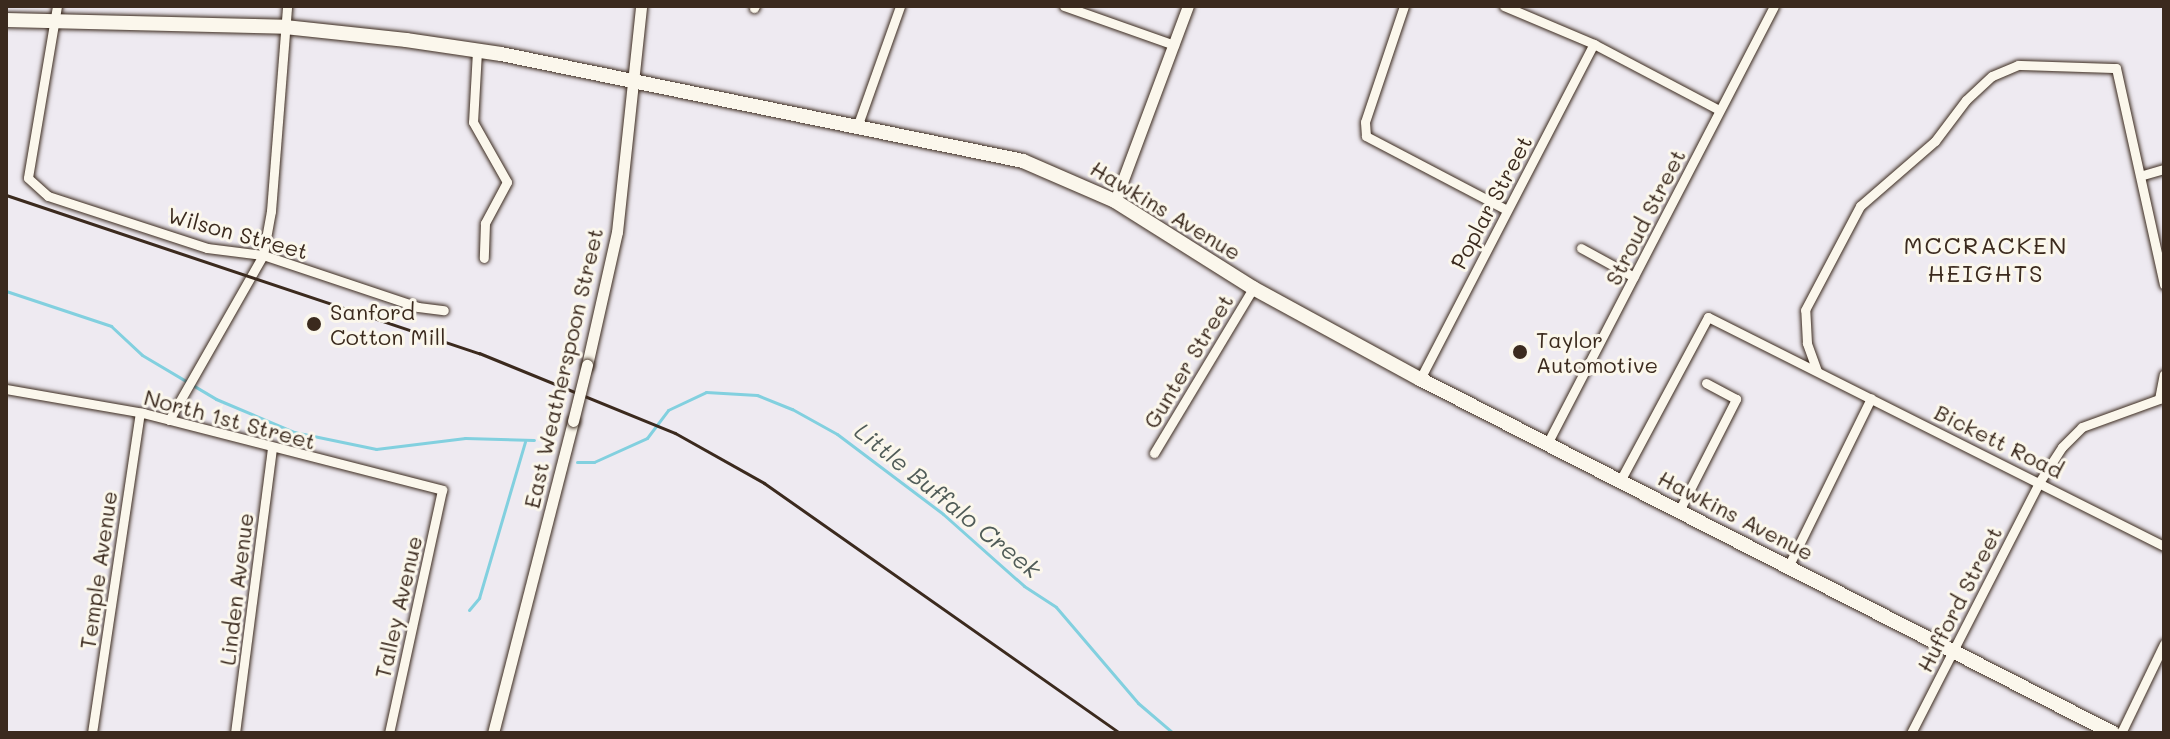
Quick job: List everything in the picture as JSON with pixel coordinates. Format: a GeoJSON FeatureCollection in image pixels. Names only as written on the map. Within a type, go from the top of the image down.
{"type":"FeatureCollection","features":[{"type":"Feature","properties":{"kind":"main road","name":"Hawkins Avenue"},"geometry":{"type":"LineString","coordinates":[[6,20],[56,13],[285,27],[477,51],[1023,161],[1115,201],[1253,288],[1420,379],[2113,733]]}},
{"type":"Feature","properties":{"kind":"street"},"geometry":{"type":"LineString","coordinates":[[169,420],[263,255],[271,211],[287,6]]}},
{"type":"Feature","properties":{"kind":"street","name":"East Weatherspoon Street"},"geometry":{"type":"LineString","coordinates":[[493,733],[587,365],[617,232],[636,82],[641,6]]}},
{"type":"Feature","properties":{"kind":"street"},"geometry":{"type":"LineString","coordinates":[[857,127],[900,6]]}},
{"type":"Feature","properties":{"kind":"street"},"geometry":{"type":"LineString","coordinates":[[1064,6],[1174,45]]}},
{"type":"Feature","properties":{"kind":"street"},"geometry":{"type":"LineString","coordinates":[[1115,201],[1188,6]]}},
{"type":"Feature","properties":{"kind":"street"},"geometry":{"type":"LineString","coordinates":[[1404,6],[1365,122],[1366,133],[1409,162],[1507,210]]}},
{"type":"Feature","properties":{"kind":"street"},"geometry":{"type":"LineString","coordinates":[[1504,6],[1594,44],[1719,110]]}},
{"type":"Feature","properties":{"kind":"street","name":"Stroud Street"},"geometry":{"type":"LineString","coordinates":[[1547,444],[1774,6]]}},
{"type":"Feature","properties":{"kind":"street","name":"Wilson Street"},"geometry":{"type":"LineString","coordinates":[[56,13],[28,178],[48,196],[207,248],[263,255],[407,304],[444,310]]}},
{"type":"Feature","properties":{"kind":"street","name":"Poplar Street"},"geometry":{"type":"LineString","coordinates":[[1420,379],[1594,44]]}},
{"type":"Feature","properties":{"kind":"street"},"geometry":{"type":"LineString","coordinates":[[477,51],[473,122],[507,182],[502,200],[485,223],[484,258]]}},
{"type":"Feature","properties":{"kind":"street"},"geometry":{"type":"LineString","coordinates":[[1817,371],[1807,343],[1805,310],[1860,206],[1935,141],[1966,100],[1992,76],[2018,65],[2116,68],[2143,175],[2164,285]]}},
{"type":"Feature","properties":{"kind":"street"},"geometry":{"type":"LineString","coordinates":[[2143,175],[2164,169]]}},
{"type":"Feature","properties":{"kind":"street"},"geometry":{"type":"LineString","coordinates":[[1581,248],[1634,277]]}},
{"type":"Feature","properties":{"kind":"street","name":"Gunter Street"},"geometry":{"type":"LineString","coordinates":[[1154,453],[1253,288]]}},
{"type":"Feature","properties":{"kind":"street","name":"Bickett Road"},"geometry":{"type":"LineString","coordinates":[[1620,481],[1708,317],[2040,481],[2164,546]]}},
{"type":"Feature","properties":{"kind":"street"},"geometry":{"type":"LineString","coordinates":[[2162,401],[2164,374]]}},
{"type":"Feature","properties":{"kind":"street"},"geometry":{"type":"LineString","coordinates":[[1679,511],[1736,399],[1706,383]]}},
{"type":"Feature","properties":{"kind":"street","name":"North 1st Street"},"geometry":{"type":"LineString","coordinates":[[6,389],[140,413],[272,450],[442,490]]}},
{"type":"Feature","properties":{"kind":"street"},"geometry":{"type":"LineString","coordinates":[[1788,567],[1871,398]]}},
{"type":"Feature","properties":{"kind":"street","name":"Hufford Street"},"geometry":{"type":"LineString","coordinates":[[1911,733],[2040,481],[2082,427],[2162,401]]}},
{"type":"Feature","properties":{"kind":"street","name":"Temple Avenue"},"geometry":{"type":"LineString","coordinates":[[92,733],[140,413]]}},
{"type":"Feature","properties":{"kind":"street","name":"Linden Avenue"},"geometry":{"type":"LineString","coordinates":[[235,733],[272,450]]}},
{"type":"Feature","properties":{"kind":"street","name":"Talley Avenue"},"geometry":{"type":"LineString","coordinates":[[389,733],[442,490]]}},
{"type":"Feature","properties":{"kind":"street"},"geometry":{"type":"LineString","coordinates":[[2121,733],[2164,644]]}},
{"type":"Feature","properties":{"kind":"waterway","name":"Little Buffalo Creek"},"geometry":{"type":"LineString","coordinates":[[6,291],[111,326],[142,355],[216,399],[294,432],[376,449],[465,438],[534,440]]}},
{"type":"Feature","properties":{"kind":"waterway","name":"Little Buffalo Creek"},"geometry":{"type":"LineString","coordinates":[[577,462],[594,462],[647,438],[668,410],[706,392],[757,395],[792,409],[837,434],[943,514],[1024,586],[1056,607],[1138,703],[1173,733]]}},
{"type":"Feature","properties":{"kind":"waterway"},"geometry":{"type":"LineString","coordinates":[[469,610],[479,598],[525,442]]}},
{"type":"Feature","properties":{"kind":"railway"},"geometry":{"type":"LineString","coordinates":[[6,195],[479,353],[675,433],[764,483],[1120,733]]}},
{"type":"Feature","properties":{"kind":"place","name":"Sanford Cotton Mill"},"geometry":{"type":"Point","coordinates":[314,324]}},
{"type":"Feature","properties":{"kind":"place","name":"Taylor Automotive"},"geometry":{"type":"Point","coordinates":[1520,352]}},
{"type":"Feature","properties":{"kind":"district","name":"MCCRACKEN HEIGHTS"},"geometry":{"type":"Point","coordinates":[1986,259]}}]}
